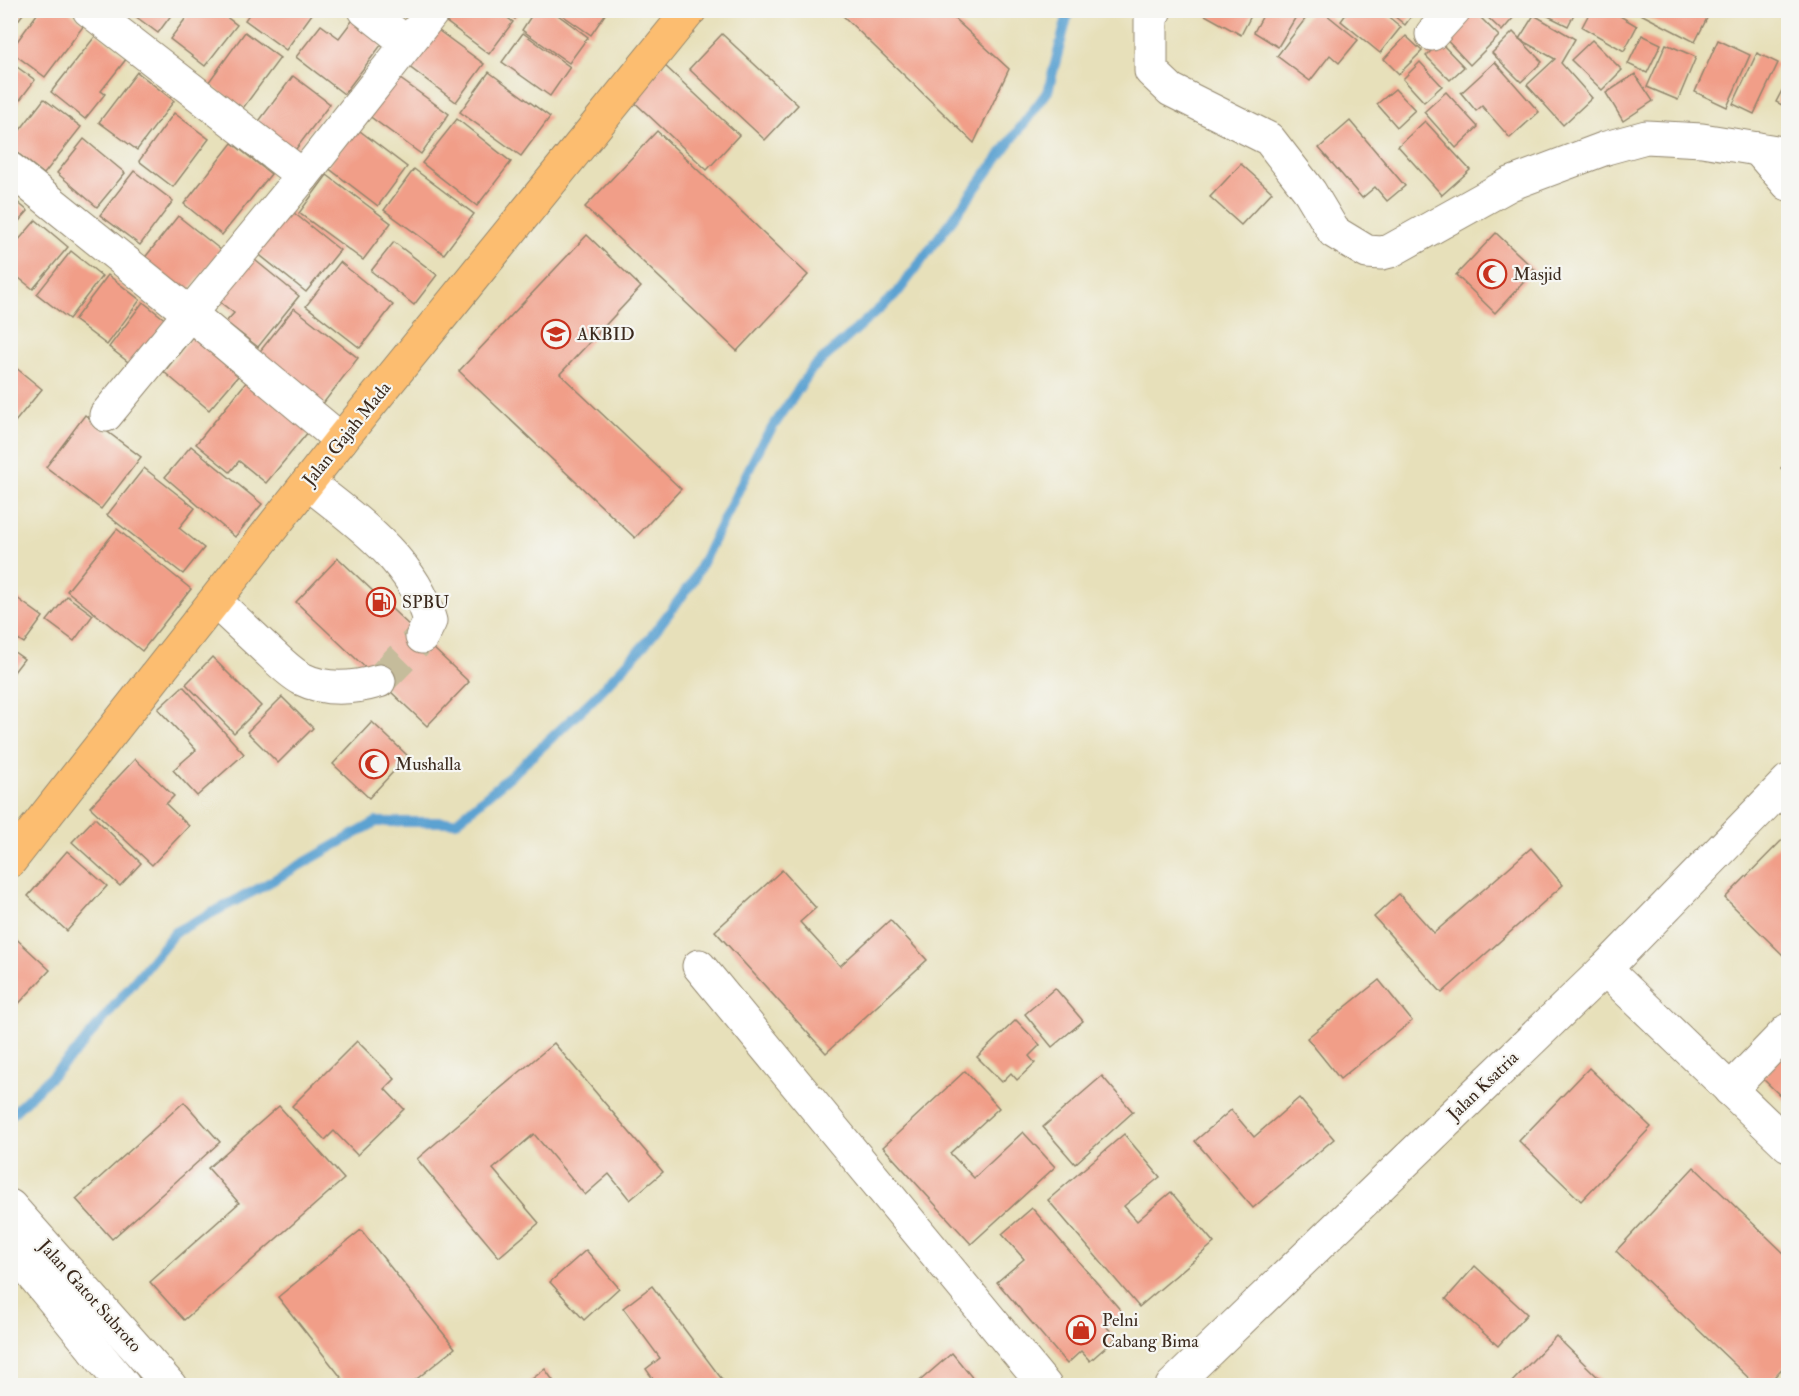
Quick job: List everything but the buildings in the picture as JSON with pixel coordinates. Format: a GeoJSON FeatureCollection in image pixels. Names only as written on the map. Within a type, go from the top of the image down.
{"type":"FeatureCollection","features":[{"type":"Feature","properties":{"kind":"main road","name":"Jalan Gajah Mada"},"geometry":{"type":"LineString","coordinates":[[10,861],[341,440],[690,10]]}},
{"type":"Feature","properties":{"kind":"street"},"geometry":{"type":"LineString","coordinates":[[89,10],[303,176]]}},
{"type":"Feature","properties":{"kind":"street"},"geometry":{"type":"LineString","coordinates":[[365,10],[407,43]]}},
{"type":"Feature","properties":{"kind":"street"},"geometry":{"type":"LineString","coordinates":[[106,416],[303,176],[434,10]]}},
{"type":"Feature","properties":{"kind":"street"},"geometry":{"type":"LineString","coordinates":[[1155,10],[1151,19],[1151,71],[1171,90],[1269,139],[1310,192],[1334,232],[1366,252],[1390,251],[1510,184],[1606,148],[1646,138],[1691,139],[1773,152],[1788,184]]}},
{"type":"Feature","properties":{"kind":"street"},"geometry":{"type":"LineString","coordinates":[[10,169],[189,313],[341,440]]}},
{"type":"Feature","properties":{"kind":"street"},"geometry":{"type":"LineString","coordinates":[[308,483],[387,551],[410,577],[424,601],[430,621],[422,637]]}},
{"type":"Feature","properties":{"kind":"street"},"geometry":{"type":"LineString","coordinates":[[215,601],[278,660],[302,679],[340,687],[360,687],[379,681]]}},
{"type":"Feature","properties":{"kind":"street","name":"Jalan Ksatria"},"geometry":{"type":"LineString","coordinates":[[1172,1386],[1605,969],[1788,781]]}},
{"type":"Feature","properties":{"kind":"street"},"geometry":{"type":"LineString","coordinates":[[699,966],[1045,1386]]}},
{"type":"Feature","properties":{"kind":"street"},"geometry":{"type":"LineString","coordinates":[[1605,969],[1788,1145]]}},
{"type":"Feature","properties":{"kind":"street"},"geometry":{"type":"LineString","coordinates":[[1730,1090],[1788,1030]]}},
{"type":"Feature","properties":{"kind":"street","name":"Jalan Gatot Subroto"},"geometry":{"type":"LineString","coordinates":[[10,1206],[170,1386]]}},
{"type":"Feature","properties":{"kind":"street","name":"Jalan Gatot Subroto"},"geometry":{"type":"LineString","coordinates":[[10,1247],[124,1386]]}},
{"type":"Feature","properties":{"kind":"waterway"},"geometry":{"type":"LineString","coordinates":[[10,1116],[77,1051],[175,932],[256,890],[376,822],[456,822],[515,772],[592,700],[646,643],[692,583],[762,443],[812,369],[898,292],[1048,91],[1069,10]]}},
{"type":"Feature","properties":{"kind":"tunnel"},"geometry":{"type":"LineString","coordinates":[[379,681],[422,637]]}},
{"type":"Feature","properties":{"kind":"place","name":"Masjid"},"geometry":{"type":"Point","coordinates":[1492,274]}},
{"type":"Feature","properties":{"kind":"place","name":"AKBID"},"geometry":{"type":"Point","coordinates":[556,334]}},
{"type":"Feature","properties":{"kind":"place","name":"SPBU"},"geometry":{"type":"Point","coordinates":[381,602]}},
{"type":"Feature","properties":{"kind":"place","name":"Mushalla"},"geometry":{"type":"Point","coordinates":[374,764]}},
{"type":"Feature","properties":{"kind":"place","name":"Pelni Cabang Bima"},"geometry":{"type":"Point","coordinates":[1081,1330]}}]}
